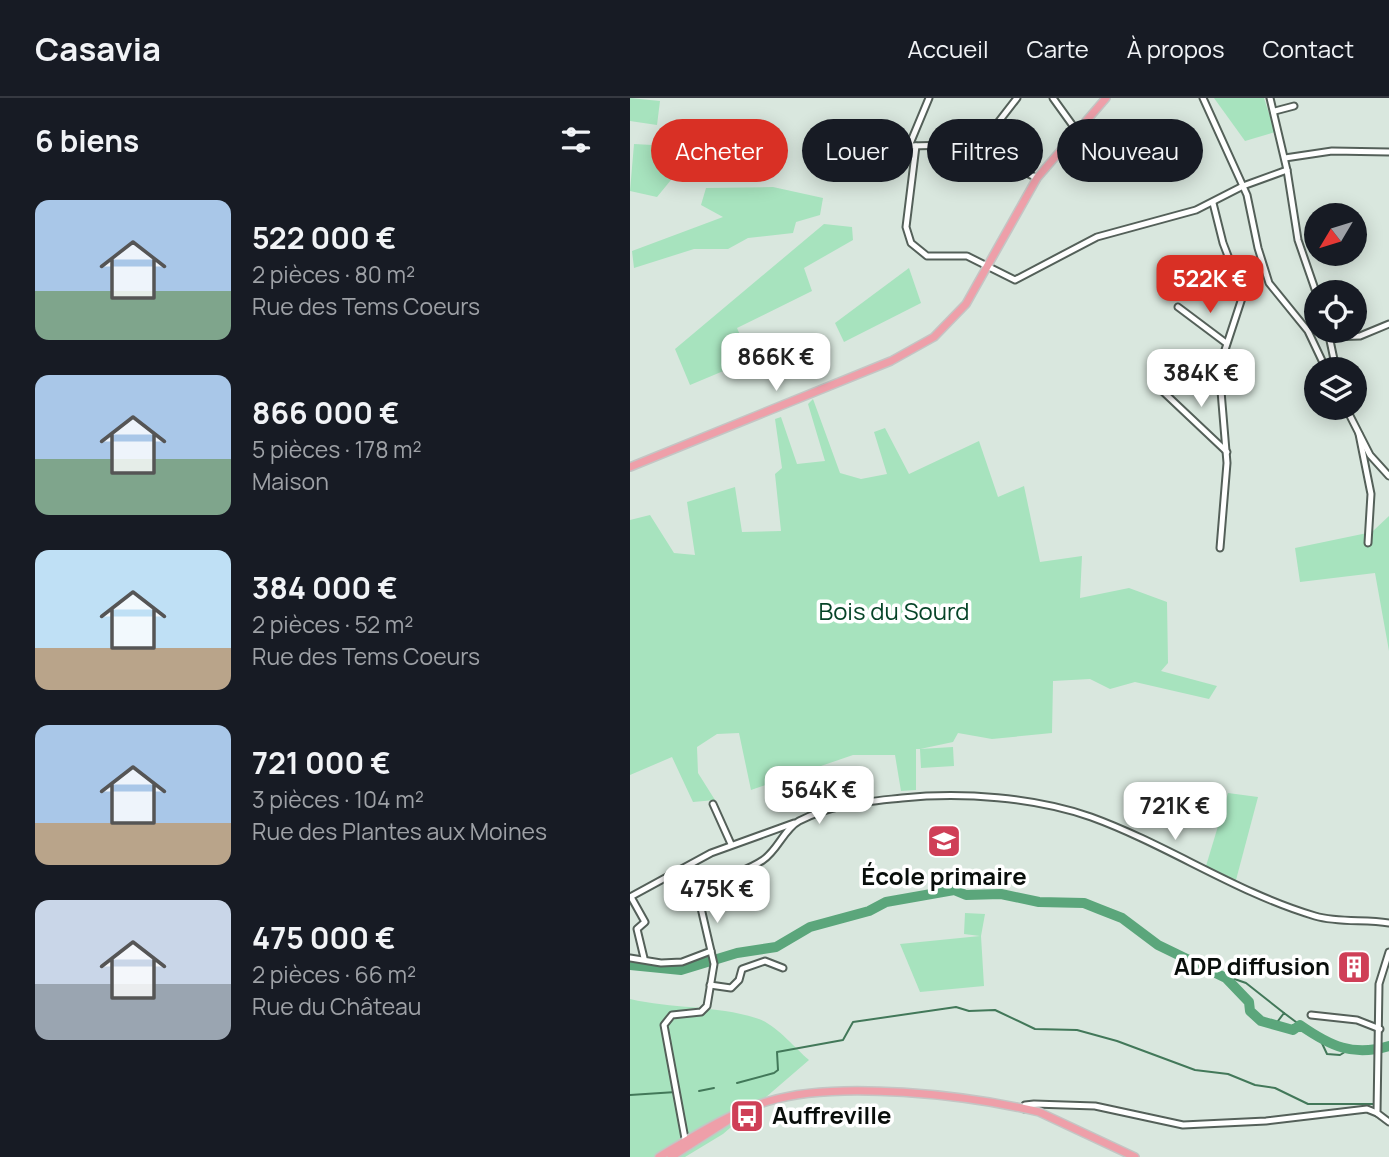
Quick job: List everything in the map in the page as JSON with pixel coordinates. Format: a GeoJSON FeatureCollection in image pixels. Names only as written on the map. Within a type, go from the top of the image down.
{"type":"FeatureCollection","features":[{"type":"Feature","properties":{"kind":"main road"},"geometry":{"type":"LineString","coordinates":[[1086,119],[1106,98]]}},
{"type":"Feature","properties":{"kind":"main road"},"geometry":{"type":"LineString","coordinates":[[1043,171],[1057,153]]}},
{"type":"Feature","properties":{"kind":"main road"},"geometry":{"type":"LineString","coordinates":[[630,467],[891,361],[934,337],[960,311],[1035,182]]}},
{"type":"Feature","properties":{"kind":"main road"},"geometry":{"type":"LineString","coordinates":[[659,1157],[733,1116],[782,1097],[825,1091],[954,1096],[1024,1109],[1064,1123],[1135,1157]]}},
{"type":"Feature","properties":{"kind":"main road"},"geometry":{"type":"LineString","coordinates":[[671,1157],[686,1144]]}},
{"type":"Feature","properties":{"kind":"street"},"geometry":{"type":"LineString","coordinates":[[927,146],[913,146],[929,98]]}},
{"type":"Feature","properties":{"kind":"street"},"geometry":{"type":"LineString","coordinates":[[1001,119],[1017,98]]}},
{"type":"Feature","properties":{"kind":"street"},"geometry":{"type":"LineString","coordinates":[[1053,98],[1068,119]]}},
{"type":"Feature","properties":{"kind":"street"},"geometry":{"type":"LineString","coordinates":[[1203,98],[1243,186],[1269,283],[1308,331],[1320,357]]}},
{"type":"Feature","properties":{"kind":"street"},"geometry":{"type":"LineString","coordinates":[[1270,98],[1287,170],[1298,240],[1312,280]]}},
{"type":"Feature","properties":{"kind":"street"},"geometry":{"type":"LineString","coordinates":[[1275,111],[1294,106]]}},
{"type":"Feature","properties":{"kind":"street"},"geometry":{"type":"LineString","coordinates":[[1284,158],[1332,151],[1389,152]]}},
{"type":"Feature","properties":{"kind":"street"},"geometry":{"type":"LineString","coordinates":[[910,182],[906,235],[911,243],[928,256],[967,256],[1008,279],[1020,279],[1097,237],[1213,202],[1243,186],[1287,170]]}},
{"type":"Feature","properties":{"kind":"street"},"geometry":{"type":"LineString","coordinates":[[1213,202],[1223,243],[1242,295],[1226,343],[1221,391],[1227,452],[1220,548]]}},
{"type":"Feature","properties":{"kind":"street"},"geometry":{"type":"LineString","coordinates":[[1178,307],[1226,343]]}},
{"type":"Feature","properties":{"kind":"street"},"geometry":{"type":"LineString","coordinates":[[1367,333],[1389,324]]}},
{"type":"Feature","properties":{"kind":"street"},"geometry":{"type":"LineString","coordinates":[[1156,386],[1227,452]]}},
{"type":"Feature","properties":{"kind":"street"},"geometry":{"type":"LineString","coordinates":[[1352,420],[1370,455],[1389,476]]}},
{"type":"Feature","properties":{"kind":"street"},"geometry":{"type":"LineString","coordinates":[[1360,434],[1371,494],[1368,543]]}},
{"type":"Feature","properties":{"kind":"street"},"geometry":{"type":"LineString","coordinates":[[644,958],[637,929],[645,922],[631,897],[669,875],[731,844],[816,813],[853,803],[927,796],[1001,799],[1088,816],[1294,909],[1342,920],[1389,923]]}},
{"type":"Feature","properties":{"kind":"street"},"geometry":{"type":"LineString","coordinates":[[713,804],[731,844]]}},
{"type":"Feature","properties":{"kind":"street"},"geometry":{"type":"LineString","coordinates":[[669,875],[686,892],[698,895],[720,880],[761,862],[776,850],[794,823]]}},
{"type":"Feature","properties":{"kind":"street"},"geometry":{"type":"LineString","coordinates":[[686,1144],[664,1025],[672,1015],[705,1010],[714,964],[698,895]]}},
{"type":"Feature","properties":{"kind":"street"},"geometry":{"type":"LineString","coordinates":[[1389,952],[1379,984],[1378,1108],[1389,1122]]}},
{"type":"Feature","properties":{"kind":"street"},"geometry":{"type":"LineString","coordinates":[[630,958],[644,958],[661,963],[682,962],[712,953]]}},
{"type":"Feature","properties":{"kind":"street"},"geometry":{"type":"LineString","coordinates":[[710,985],[731,988],[739,980],[742,968],[765,961],[783,968]]}},
{"type":"Feature","properties":{"kind":"street"},"geometry":{"type":"LineString","coordinates":[[1379,984],[1389,984]]}},
{"type":"Feature","properties":{"kind":"street"},"geometry":{"type":"LineString","coordinates":[[1311,1015],[1357,1020],[1380,1029]]}},
{"type":"Feature","properties":{"kind":"street"},"geometry":{"type":"LineString","coordinates":[[1024,1109],[1025,1105],[1034,1104],[1095,1106],[1171,1123],[1202,1125],[1378,1108]]}},
{"type":"Feature","properties":{"kind":"green space"},"geometry":{"type":"Polygon","coordinates":[[[630,98],[660,101],[658,119],[651,119],[651,124],[630,121],[630,98]]]}},
{"type":"Feature","properties":{"kind":"green space"},"geometry":{"type":"Polygon","coordinates":[[[1214,98],[1264,98],[1275,132],[1245,141],[1214,98]]]}},
{"type":"Feature","properties":{"kind":"green space"},"geometry":{"type":"Polygon","coordinates":[[[634,144],[651,145],[651,182],[669,182],[657,197],[630,191],[634,144]]]}},
{"type":"Feature","properties":{"kind":"green space"},"geometry":{"type":"Polygon","coordinates":[[[773,187],[823,198],[820,215],[796,222],[793,233],[748,238],[728,249],[694,249],[634,268],[632,251],[723,217],[701,205],[706,188],[773,187]]]}},
{"type":"Feature","properties":{"kind":"green space"},"geometry":{"type":"Polygon","coordinates":[[[824,224],[852,227],[853,240],[804,268],[812,291],[737,328],[746,349],[767,340],[769,352],[690,385],[675,349],[824,224]]]}},
{"type":"Feature","properties":{"kind":"green space"},"geometry":{"type":"Polygon","coordinates":[[[909,268],[921,303],[844,342],[835,323],[909,268]]]}},
{"type":"Feature","properties":{"kind":"green space","name":"Bois du Sourd"},"geometry":{"type":"Polygon","coordinates":[[[813,399],[840,473],[861,479],[887,474],[874,432],[885,428],[909,474],[979,441],[998,497],[1024,486],[1040,562],[1082,556],[1080,598],[1129,588],[1167,602],[1168,663],[1161,671],[1217,686],[1209,699],[1135,682],[1110,689],[1090,679],[1053,681],[1052,733],[992,739],[958,733],[953,742],[916,749],[916,790],[901,791],[895,755],[853,755],[751,790],[739,733],[717,734],[697,747],[698,773],[715,800],[693,802],[672,757],[630,775],[630,520],[650,515],[674,553],[695,555],[687,502],[735,487],[742,532],[781,531],[775,474],[782,468],[775,419],[781,417],[797,464],[825,461],[808,404],[813,399]]]}},
{"type":"Feature","properties":{"kind":"green space"},"geometry":{"type":"Polygon","coordinates":[[[1389,516],[1389,651],[1375,573],[1300,582],[1295,548],[1372,532],[1389,516]]]}},
{"type":"Feature","properties":{"kind":"green space"},"geometry":{"type":"Polygon","coordinates":[[[953,747],[954,766],[921,768],[920,749],[953,747]]]}},
{"type":"Feature","properties":{"kind":"green space"},"geometry":{"type":"Polygon","coordinates":[[[1228,793],[1258,797],[1236,880],[1206,866],[1228,793]]]}},
{"type":"Feature","properties":{"kind":"green space"},"geometry":{"type":"Polygon","coordinates":[[[965,913],[985,914],[981,936],[984,986],[920,992],[900,944],[980,936],[964,934],[965,913]]]}},
{"type":"Feature","properties":{"kind":"green space"},"geometry":{"type":"Polygon","coordinates":[[[630,999],[727,1011],[759,1019],[779,1031],[809,1060],[723,1134],[685,1157],[630,1157],[630,999]]]}},
{"type":"Feature","properties":{"kind":"waterway"},"geometry":{"type":"LineString","coordinates":[[630,965],[681,970],[737,953],[776,947],[810,927],[869,911],[886,902],[954,890],[966,895],[1001,894],[1039,902],[1084,903],[1122,918],[1158,945],[1226,978],[1249,1002],[1250,1011],[1261,1021],[1293,1030],[1300,1025],[1342,1048],[1364,1050],[1389,1046]]}},
{"type":"Feature","properties":{"kind":"waterway"},"geometry":{"type":"LineString","coordinates":[[1220,974],[1246,983],[1284,1013]]}},
{"type":"Feature","properties":{"kind":"waterway"},"geometry":{"type":"LineString","coordinates":[[737,1083],[778,1070],[777,1052],[843,1040],[853,1022],[956,1007],[969,1011],[995,1010],[1035,1029],[1077,1030],[1117,1041],[1195,1070],[1228,1074],[1255,1085],[1275,1088],[1308,1104],[1376,1104]]}},
{"type":"Feature","properties":{"kind":"waterway"},"geometry":{"type":"LineString","coordinates":[[1275,1025],[1284,1013],[1300,1025]]}},
{"type":"Feature","properties":{"kind":"waterway"},"geometry":{"type":"LineString","coordinates":[[1320,1039],[1327,1054],[1340,1055],[1348,1050]]}},
{"type":"Feature","properties":{"kind":"waterway"},"geometry":{"type":"LineString","coordinates":[[699,1091],[714,1088]]}},
{"type":"Feature","properties":{"kind":"waterway"},"geometry":{"type":"LineString","coordinates":[[630,1095],[676,1092]]}},
{"type":"Feature","properties":{"kind":"place","name":"École primaire"},"geometry":{"type":"Point","coordinates":[944,841]}},
{"type":"Feature","properties":{"kind":"place","name":"ADP diffusion"},"geometry":{"type":"Point","coordinates":[1354,967]}},
{"type":"Feature","properties":{"kind":"place","name":"Auffreville"},"geometry":{"type":"Point","coordinates":[747,1116]}}]}
